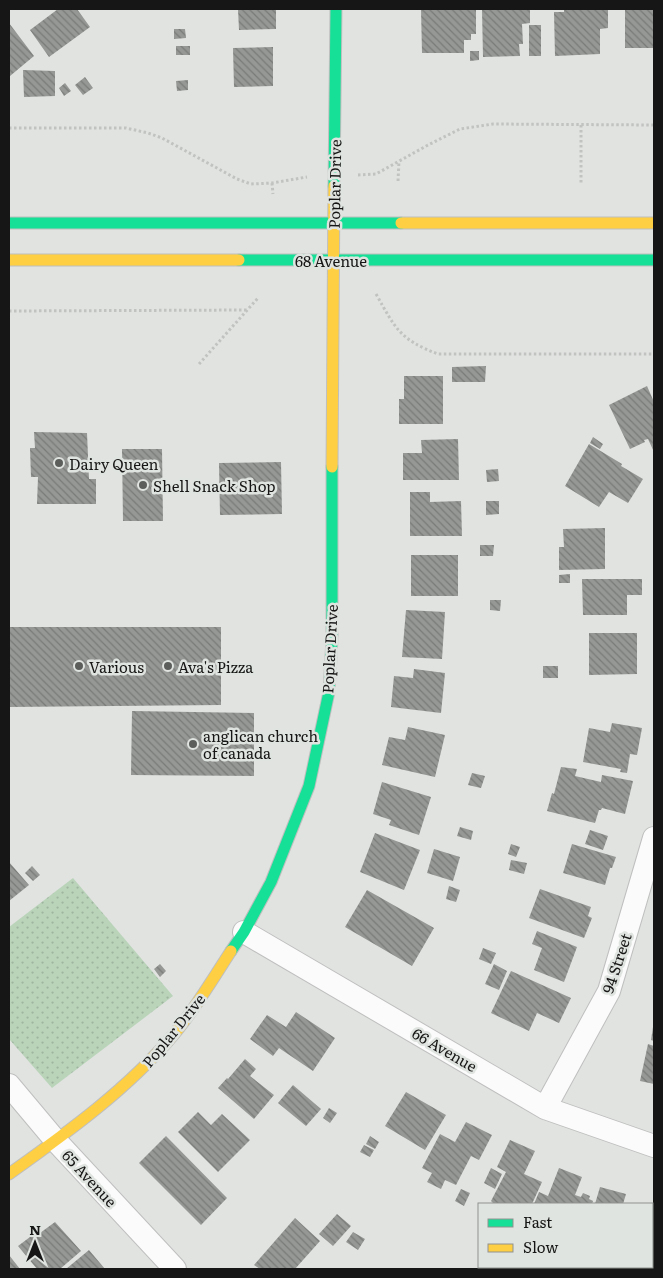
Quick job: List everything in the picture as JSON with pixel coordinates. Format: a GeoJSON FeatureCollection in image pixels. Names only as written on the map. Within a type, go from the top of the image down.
{"type":"FeatureCollection","features":[{"type":"Feature","properties":{"kind":"street","name":"Poplar Drive"},"geometry":{"type":"LineString","coordinates":[[9,1174],[56,1141],[102,1104],[140,1071],[176,1032],[244,932],[271,882],[309,786],[328,692],[332,639],[336,9]]}},
{"type":"Feature","properties":{"kind":"street"},"geometry":{"type":"LineString","coordinates":[[9,223],[654,223]]}},
{"type":"Feature","properties":{"kind":"street","name":"68 Avenue"},"geometry":{"type":"LineString","coordinates":[[9,260],[654,260]]}},
{"type":"Feature","properties":{"kind":"street","name":"94 Street"},"geometry":{"type":"LineString","coordinates":[[545,1108],[609,991],[654,838]]}},
{"type":"Feature","properties":{"kind":"street","name":"66 Avenue"},"geometry":{"type":"LineString","coordinates":[[244,932],[545,1108],[654,1146]]}},
{"type":"Feature","properties":{"kind":"street","name":"65 Avenue"},"geometry":{"type":"LineString","coordinates":[[9,1085],[56,1141],[175,1269]]}},
{"type":"Feature","properties":{"kind":"path"},"geometry":{"type":"LineString","coordinates":[[380,172],[436,140],[460,129],[493,124],[654,125]]}},
{"type":"Feature","properties":{"kind":"path"},"geometry":{"type":"LineString","coordinates":[[581,125],[581,184]]}},
{"type":"Feature","properties":{"kind":"path"},"geometry":{"type":"LineString","coordinates":[[9,128],[126,128],[148,132],[162,138],[237,179],[251,184],[272,183],[301,177]]}},
{"type":"Feature","properties":{"kind":"path"},"geometry":{"type":"LineString","coordinates":[[398,181],[399,161]]}},
{"type":"Feature","properties":{"kind":"path"},"geometry":{"type":"LineString","coordinates":[[272,183],[272,194]]}},
{"type":"Feature","properties":{"kind":"path"},"geometry":{"type":"LineString","coordinates":[[376,294],[397,329],[409,341],[438,354],[654,354]]}},
{"type":"Feature","properties":{"kind":"path"},"geometry":{"type":"LineString","coordinates":[[200,364],[258,298]]}},
{"type":"Feature","properties":{"kind":"path"},"geometry":{"type":"LineString","coordinates":[[9,311],[247,310]]}},
{"type":"Feature","properties":{"kind":"green space"},"geometry":{"type":"Polygon","coordinates":[[[73,878],[173,996],[52,1088],[9,1039],[9,927],[73,878]]]}},
{"type":"Feature","properties":{"kind":"building"},"geometry":{"type":"Polygon","coordinates":[[[58,9],[77,9],[90,27],[49,57],[30,30],[58,9]]]}},
{"type":"Feature","properties":{"kind":"building"},"geometry":{"type":"Polygon","coordinates":[[[238,9],[276,9],[276,29],[239,30],[238,9]]]}},
{"type":"Feature","properties":{"kind":"building"},"geometry":{"type":"Polygon","coordinates":[[[421,9],[476,9],[476,34],[471,34],[471,40],[464,40],[464,53],[422,53],[421,9]]]}},
{"type":"Feature","properties":{"kind":"building"},"geometry":{"type":"Polygon","coordinates":[[[530,9],[530,23],[522,24],[523,44],[519,44],[520,56],[483,57],[482,10],[530,9]]]}},
{"type":"Feature","properties":{"kind":"building"},"geometry":{"type":"Polygon","coordinates":[[[564,9],[608,9],[608,28],[600,29],[600,54],[555,56],[554,12],[564,12],[564,9]]]}},
{"type":"Feature","properties":{"kind":"building"},"geometry":{"type":"Polygon","coordinates":[[[625,9],[654,9],[654,48],[625,48],[625,9]]]}},
{"type":"Feature","properties":{"kind":"building"},"geometry":{"type":"Polygon","coordinates":[[[9,23],[34,56],[10,76],[9,75],[9,23]]]}},
{"type":"Feature","properties":{"kind":"building"},"geometry":{"type":"Polygon","coordinates":[[[529,25],[541,25],[541,56],[529,56],[529,25]]]}},
{"type":"Feature","properties":{"kind":"building"},"geometry":{"type":"Polygon","coordinates":[[[174,29],[185,29],[186,38],[174,39],[174,29]]]}},
{"type":"Feature","properties":{"kind":"building"},"geometry":{"type":"Polygon","coordinates":[[[176,46],[190,46],[190,55],[176,55],[176,46]]]}},
{"type":"Feature","properties":{"kind":"building"},"geometry":{"type":"Polygon","coordinates":[[[273,47],[273,86],[234,87],[233,48],[273,47]]]}},
{"type":"Feature","properties":{"kind":"building"},"geometry":{"type":"Polygon","coordinates":[[[470,51],[479,51],[479,60],[470,61],[470,51]]]}},
{"type":"Feature","properties":{"kind":"building"},"geometry":{"type":"Polygon","coordinates":[[[23,70],[55,71],[55,96],[24,97],[23,70]]]}},
{"type":"Feature","properties":{"kind":"building"},"geometry":{"type":"Polygon","coordinates":[[[85,77],[93,88],[83,95],[75,85],[85,77]]]}},
{"type":"Feature","properties":{"kind":"building"},"geometry":{"type":"Polygon","coordinates":[[[188,80],[188,90],[177,91],[176,81],[188,80]]]}},
{"type":"Feature","properties":{"kind":"building"},"geometry":{"type":"Polygon","coordinates":[[[65,83],[71,91],[64,96],[59,88],[65,83]]]}},
{"type":"Feature","properties":{"kind":"building"},"geometry":{"type":"Polygon","coordinates":[[[486,366],[485,382],[452,382],[452,367],[486,366]]]}},
{"type":"Feature","properties":{"kind":"building"},"geometry":{"type":"Polygon","coordinates":[[[404,376],[443,376],[443,424],[399,424],[399,399],[404,399],[404,376]]]}},
{"type":"Feature","properties":{"kind":"building"},"geometry":{"type":"Polygon","coordinates":[[[647,386],[654,402],[654,452],[648,439],[630,449],[609,405],[647,386]]]}},
{"type":"Feature","properties":{"kind":"building","name":"Dairy Queen"},"geometry":{"type":"Polygon","coordinates":[[[34,432],[87,433],[89,479],[96,479],[96,504],[37,504],[38,477],[31,477],[30,448],[35,448],[34,432]]]}},
{"type":"Feature","properties":{"kind":"building"},"geometry":{"type":"Polygon","coordinates":[[[593,437],[603,444],[600,449],[590,443],[593,437]]]}},
{"type":"Feature","properties":{"kind":"building"},"geometry":{"type":"Polygon","coordinates":[[[458,439],[459,480],[403,480],[403,453],[422,453],[421,440],[458,439]]]}},
{"type":"Feature","properties":{"kind":"building"},"geometry":{"type":"Polygon","coordinates":[[[589,444],[643,479],[628,503],[609,492],[599,507],[565,486],[589,444]]]}},
{"type":"Feature","properties":{"kind":"building","name":"Shell Snack Shop"},"geometry":{"type":"Polygon","coordinates":[[[122,449],[162,449],[163,521],[123,521],[122,449]]]}},
{"type":"Feature","properties":{"kind":"building"},"geometry":{"type":"Polygon","coordinates":[[[281,462],[282,514],[220,515],[219,463],[281,462]]]}},
{"type":"Feature","properties":{"kind":"building"},"geometry":{"type":"Polygon","coordinates":[[[498,469],[499,481],[487,482],[486,470],[498,469]]]}},
{"type":"Feature","properties":{"kind":"building"},"geometry":{"type":"Polygon","coordinates":[[[410,492],[430,492],[430,502],[461,501],[462,536],[410,536],[410,492]]]}},
{"type":"Feature","properties":{"kind":"building"},"geometry":{"type":"Polygon","coordinates":[[[486,501],[499,501],[499,514],[486,515],[486,501]]]}},
{"type":"Feature","properties":{"kind":"building"},"geometry":{"type":"Polygon","coordinates":[[[605,528],[605,569],[559,570],[559,547],[564,547],[563,529],[605,528]]]}},
{"type":"Feature","properties":{"kind":"building"},"geometry":{"type":"Polygon","coordinates":[[[480,545],[494,545],[493,556],[480,556],[480,545]]]}},
{"type":"Feature","properties":{"kind":"building"},"geometry":{"type":"Polygon","coordinates":[[[411,555],[458,555],[458,596],[411,596],[411,555]]]}},
{"type":"Feature","properties":{"kind":"building"},"geometry":{"type":"Polygon","coordinates":[[[570,574],[570,583],[559,583],[559,575],[570,574]]]}},
{"type":"Feature","properties":{"kind":"building"},"geometry":{"type":"Polygon","coordinates":[[[582,579],[642,579],[642,595],[627,595],[627,615],[583,615],[582,579]]]}},
{"type":"Feature","properties":{"kind":"building"},"geometry":{"type":"Polygon","coordinates":[[[490,600],[501,600],[500,611],[490,610],[490,600]]]}},
{"type":"Feature","properties":{"kind":"building"},"geometry":{"type":"Polygon","coordinates":[[[406,610],[445,612],[442,659],[402,657],[406,610]]]}},
{"type":"Feature","properties":{"kind":"building","name":"Various"},"geometry":{"type":"Polygon","coordinates":[[[9,627],[221,627],[221,705],[9,707],[9,627]]]}},
{"type":"Feature","properties":{"kind":"building"},"geometry":{"type":"Polygon","coordinates":[[[589,633],[637,633],[637,674],[589,675],[589,633]]]}},
{"type":"Feature","properties":{"kind":"building"},"geometry":{"type":"Polygon","coordinates":[[[543,666],[558,666],[558,678],[543,678],[543,666]]]}},
{"type":"Feature","properties":{"kind":"building"},"geometry":{"type":"Polygon","coordinates":[[[414,669],[445,673],[441,713],[391,707],[394,676],[413,678],[414,669]]]}},
{"type":"Feature","properties":{"kind":"building","name":"anglican church of canada"},"geometry":{"type":"Polygon","coordinates":[[[132,711],[254,713],[254,776],[131,775],[132,711]]]}},
{"type":"Feature","properties":{"kind":"building"},"geometry":{"type":"Polygon","coordinates":[[[612,723],[642,728],[637,755],[630,754],[627,773],[620,772],[621,769],[583,762],[589,728],[610,732],[612,723]]]}},
{"type":"Feature","properties":{"kind":"building"},"geometry":{"type":"Polygon","coordinates":[[[408,727],[445,735],[435,777],[382,765],[389,737],[405,740],[408,727]]]}},
{"type":"Feature","properties":{"kind":"building"},"geometry":{"type":"Polygon","coordinates":[[[561,767],[577,769],[575,776],[601,782],[602,775],[633,781],[625,814],[602,808],[599,810],[595,823],[547,811],[552,793],[554,794],[561,767]]]}},
{"type":"Feature","properties":{"kind":"building"},"geometry":{"type":"Polygon","coordinates":[[[472,773],[485,776],[481,788],[468,785],[472,773]]]}},
{"type":"Feature","properties":{"kind":"building"},"geometry":{"type":"Polygon","coordinates":[[[382,782],[431,797],[419,835],[389,825],[391,820],[373,814],[382,782]]]}},
{"type":"Feature","properties":{"kind":"building"},"geometry":{"type":"Polygon","coordinates":[[[460,827],[473,831],[471,840],[457,836],[460,827]]]}},
{"type":"Feature","properties":{"kind":"building"},"geometry":{"type":"Polygon","coordinates":[[[590,830],[608,836],[603,850],[585,844],[590,830]]]}},
{"type":"Feature","properties":{"kind":"building"},"geometry":{"type":"Polygon","coordinates":[[[375,833],[420,850],[404,890],[360,872],[375,833]]]}},
{"type":"Feature","properties":{"kind":"building"},"geometry":{"type":"Polygon","coordinates":[[[511,844],[520,847],[516,857],[508,854],[511,844]]]}},
{"type":"Feature","properties":{"kind":"building"},"geometry":{"type":"Polygon","coordinates":[[[572,844],[616,857],[612,868],[610,868],[605,885],[563,873],[572,844]]]}},
{"type":"Feature","properties":{"kind":"building"},"geometry":{"type":"Polygon","coordinates":[[[434,849],[460,857],[453,881],[427,873],[434,849]]]}},
{"type":"Feature","properties":{"kind":"building"},"geometry":{"type":"Polygon","coordinates":[[[511,860],[527,863],[524,874],[509,870],[511,860]]]}},
{"type":"Feature","properties":{"kind":"building"},"geometry":{"type":"Polygon","coordinates":[[[9,862],[29,885],[9,901],[9,862]]]}},
{"type":"Feature","properties":{"kind":"building"},"geometry":{"type":"Polygon","coordinates":[[[32,866],[40,875],[33,881],[25,873],[32,866]]]}},
{"type":"Feature","properties":{"kind":"building"},"geometry":{"type":"Polygon","coordinates":[[[449,886],[460,890],[456,902],[446,899],[449,886]]]}},
{"type":"Feature","properties":{"kind":"building"},"geometry":{"type":"Polygon","coordinates":[[[540,889],[591,907],[588,916],[592,918],[584,938],[529,918],[540,889]]]}},
{"type":"Feature","properties":{"kind":"building"},"geometry":{"type":"Polygon","coordinates":[[[367,890],[434,928],[412,966],[345,927],[367,890]]]}},
{"type":"Feature","properties":{"kind":"building"},"geometry":{"type":"Polygon","coordinates":[[[537,931],[577,947],[564,982],[534,970],[542,948],[532,944],[537,931]]]}},
{"type":"Feature","properties":{"kind":"building"},"geometry":{"type":"Polygon","coordinates":[[[483,948],[496,953],[491,964],[479,959],[483,948]]]}},
{"type":"Feature","properties":{"kind":"building"},"geometry":{"type":"Polygon","coordinates":[[[160,964],[166,971],[160,977],[154,969],[160,964]]]}},
{"type":"Feature","properties":{"kind":"building"},"geometry":{"type":"Polygon","coordinates":[[[494,964],[507,971],[499,990],[485,984],[494,964]]]}},
{"type":"Feature","properties":{"kind":"building"},"geometry":{"type":"Polygon","coordinates":[[[511,971],[571,998],[559,1023],[537,1013],[529,1031],[491,1013],[511,971]]]}},
{"type":"Feature","properties":{"kind":"building"},"geometry":{"type":"Polygon","coordinates":[[[296,1012],[335,1038],[313,1071],[279,1048],[273,1056],[250,1039],[267,1015],[286,1027],[296,1012]]]}},
{"type":"Feature","properties":{"kind":"building"},"geometry":{"type":"Polygon","coordinates":[[[654,1027],[654,1041],[651,1040],[654,1027]]]}},
{"type":"Feature","properties":{"kind":"building"},"geometry":{"type":"Polygon","coordinates":[[[648,1044],[654,1046],[654,1084],[640,1081],[648,1044]]]}},
{"type":"Feature","properties":{"kind":"building"},"geometry":{"type":"Polygon","coordinates":[[[245,1059],[256,1069],[250,1076],[274,1095],[254,1119],[218,1088],[245,1059]]]}},
{"type":"Feature","properties":{"kind":"building"},"geometry":{"type":"Polygon","coordinates":[[[293,1085],[321,1109],[306,1126],[278,1103],[293,1085]]]}},
{"type":"Feature","properties":{"kind":"building"},"geometry":{"type":"Polygon","coordinates":[[[406,1092],[446,1115],[425,1150],[385,1126],[406,1092]]]}},
{"type":"Feature","properties":{"kind":"building"},"geometry":{"type":"Polygon","coordinates":[[[329,1108],[337,1113],[330,1123],[323,1118],[329,1108]]]}},
{"type":"Feature","properties":{"kind":"building"},"geometry":{"type":"Polygon","coordinates":[[[198,1112],[211,1125],[222,1114],[250,1140],[218,1172],[178,1132],[198,1112]]]}},
{"type":"Feature","properties":{"kind":"building"},"geometry":{"type":"Polygon","coordinates":[[[466,1122],[492,1135],[479,1160],[471,1156],[456,1185],[445,1180],[441,1189],[427,1182],[432,1173],[422,1168],[440,1134],[455,1142],[466,1122]]]}},
{"type":"Feature","properties":{"kind":"building"},"geometry":{"type":"Polygon","coordinates":[[[166,1136],[227,1198],[201,1225],[139,1163],[166,1136]]]}},
{"type":"Feature","properties":{"kind":"building"},"geometry":{"type":"Polygon","coordinates":[[[370,1136],[379,1142],[375,1149],[366,1144],[370,1136]]]}},
{"type":"Feature","properties":{"kind":"building"},"geometry":{"type":"Polygon","coordinates":[[[510,1140],[535,1151],[524,1174],[542,1182],[532,1203],[493,1203],[491,1201],[506,1172],[497,1167],[510,1140]]]}},
{"type":"Feature","properties":{"kind":"building"},"geometry":{"type":"Polygon","coordinates":[[[364,1145],[374,1150],[370,1157],[360,1152],[364,1145]]]}},
{"type":"Feature","properties":{"kind":"building"},"geometry":{"type":"Polygon","coordinates":[[[491,1168],[502,1174],[495,1189],[484,1183],[491,1168]]]}},
{"type":"Feature","properties":{"kind":"building"},"geometry":{"type":"Polygon","coordinates":[[[559,1168],[582,1177],[575,1195],[581,1197],[583,1193],[590,1196],[589,1199],[593,1201],[592,1203],[534,1203],[539,1192],[548,1196],[559,1168]]]}},
{"type":"Feature","properties":{"kind":"building"},"geometry":{"type":"Polygon","coordinates":[[[600,1187],[626,1194],[623,1203],[595,1203],[600,1187]]]}},
{"type":"Feature","properties":{"kind":"building"},"geometry":{"type":"Polygon","coordinates":[[[461,1189],[470,1193],[464,1206],[455,1201],[461,1189]]]}},
{"type":"Feature","properties":{"kind":"building"},"geometry":{"type":"Polygon","coordinates":[[[337,1214],[351,1226],[333,1246],[319,1234],[337,1214]]]}},
{"type":"Feature","properties":{"kind":"building"},"geometry":{"type":"Polygon","coordinates":[[[295,1218],[320,1241],[295,1269],[260,1269],[254,1265],[295,1218]]]}},
{"type":"Feature","properties":{"kind":"building"},"geometry":{"type":"Polygon","coordinates":[[[55,1222],[81,1251],[60,1269],[37,1269],[18,1246],[38,1231],[40,1233],[55,1222]]]}},
{"type":"Feature","properties":{"kind":"building"},"geometry":{"type":"Polygon","coordinates":[[[353,1232],[365,1239],[358,1250],[346,1242],[353,1232]]]}},
{"type":"Feature","properties":{"kind":"building"},"geometry":{"type":"Polygon","coordinates":[[[89,1250],[105,1269],[66,1269],[89,1250]]]}},
{"type":"Feature","properties":{"kind":"building"},"geometry":{"type":"Polygon","coordinates":[[[9,1255],[20,1269],[9,1269],[9,1255]]]}},
{"type":"Feature","properties":{"kind":"traffic: fast"},"geometry":{"type":"LineString","coordinates":[[334,186],[336,9]]}},
{"type":"Feature","properties":{"kind":"traffic: fast"},"geometry":{"type":"LineString","coordinates":[[9,223],[401,223]]}},
{"type":"Feature","properties":{"kind":"traffic: fast"},"geometry":{"type":"LineString","coordinates":[[239,260],[654,260]]}},
{"type":"Feature","properties":{"kind":"traffic: fast"},"geometry":{"type":"LineString","coordinates":[[231,951],[244,932],[271,882],[309,786],[329,692],[332,639],[332,467]]}},
{"type":"Feature","properties":{"kind":"traffic: slow"},"geometry":{"type":"LineString","coordinates":[[332,467],[334,186]]}},
{"type":"Feature","properties":{"kind":"traffic: slow"},"geometry":{"type":"LineString","coordinates":[[401,223],[654,223]]}},
{"type":"Feature","properties":{"kind":"traffic: slow"},"geometry":{"type":"LineString","coordinates":[[9,260],[239,260]]}},
{"type":"Feature","properties":{"kind":"traffic: slow"},"geometry":{"type":"LineString","coordinates":[[9,1174],[96,1109],[138,1073],[190,1014],[231,951]]}},
{"type":"Feature","properties":{"kind":"place","name":"Dairy Queen"},"geometry":{"type":"Point","coordinates":[59,463]}},
{"type":"Feature","properties":{"kind":"place","name":"Shell Snack Shop"},"geometry":{"type":"Point","coordinates":[143,485]}},
{"type":"Feature","properties":{"kind":"place","name":"Various"},"geometry":{"type":"Point","coordinates":[79,666]}},
{"type":"Feature","properties":{"kind":"place","name":"Ava's Pizza"},"geometry":{"type":"Point","coordinates":[168,666]}},
{"type":"Feature","properties":{"kind":"place","name":"anglican church of canada"},"geometry":{"type":"Point","coordinates":[193,744]}}]}
